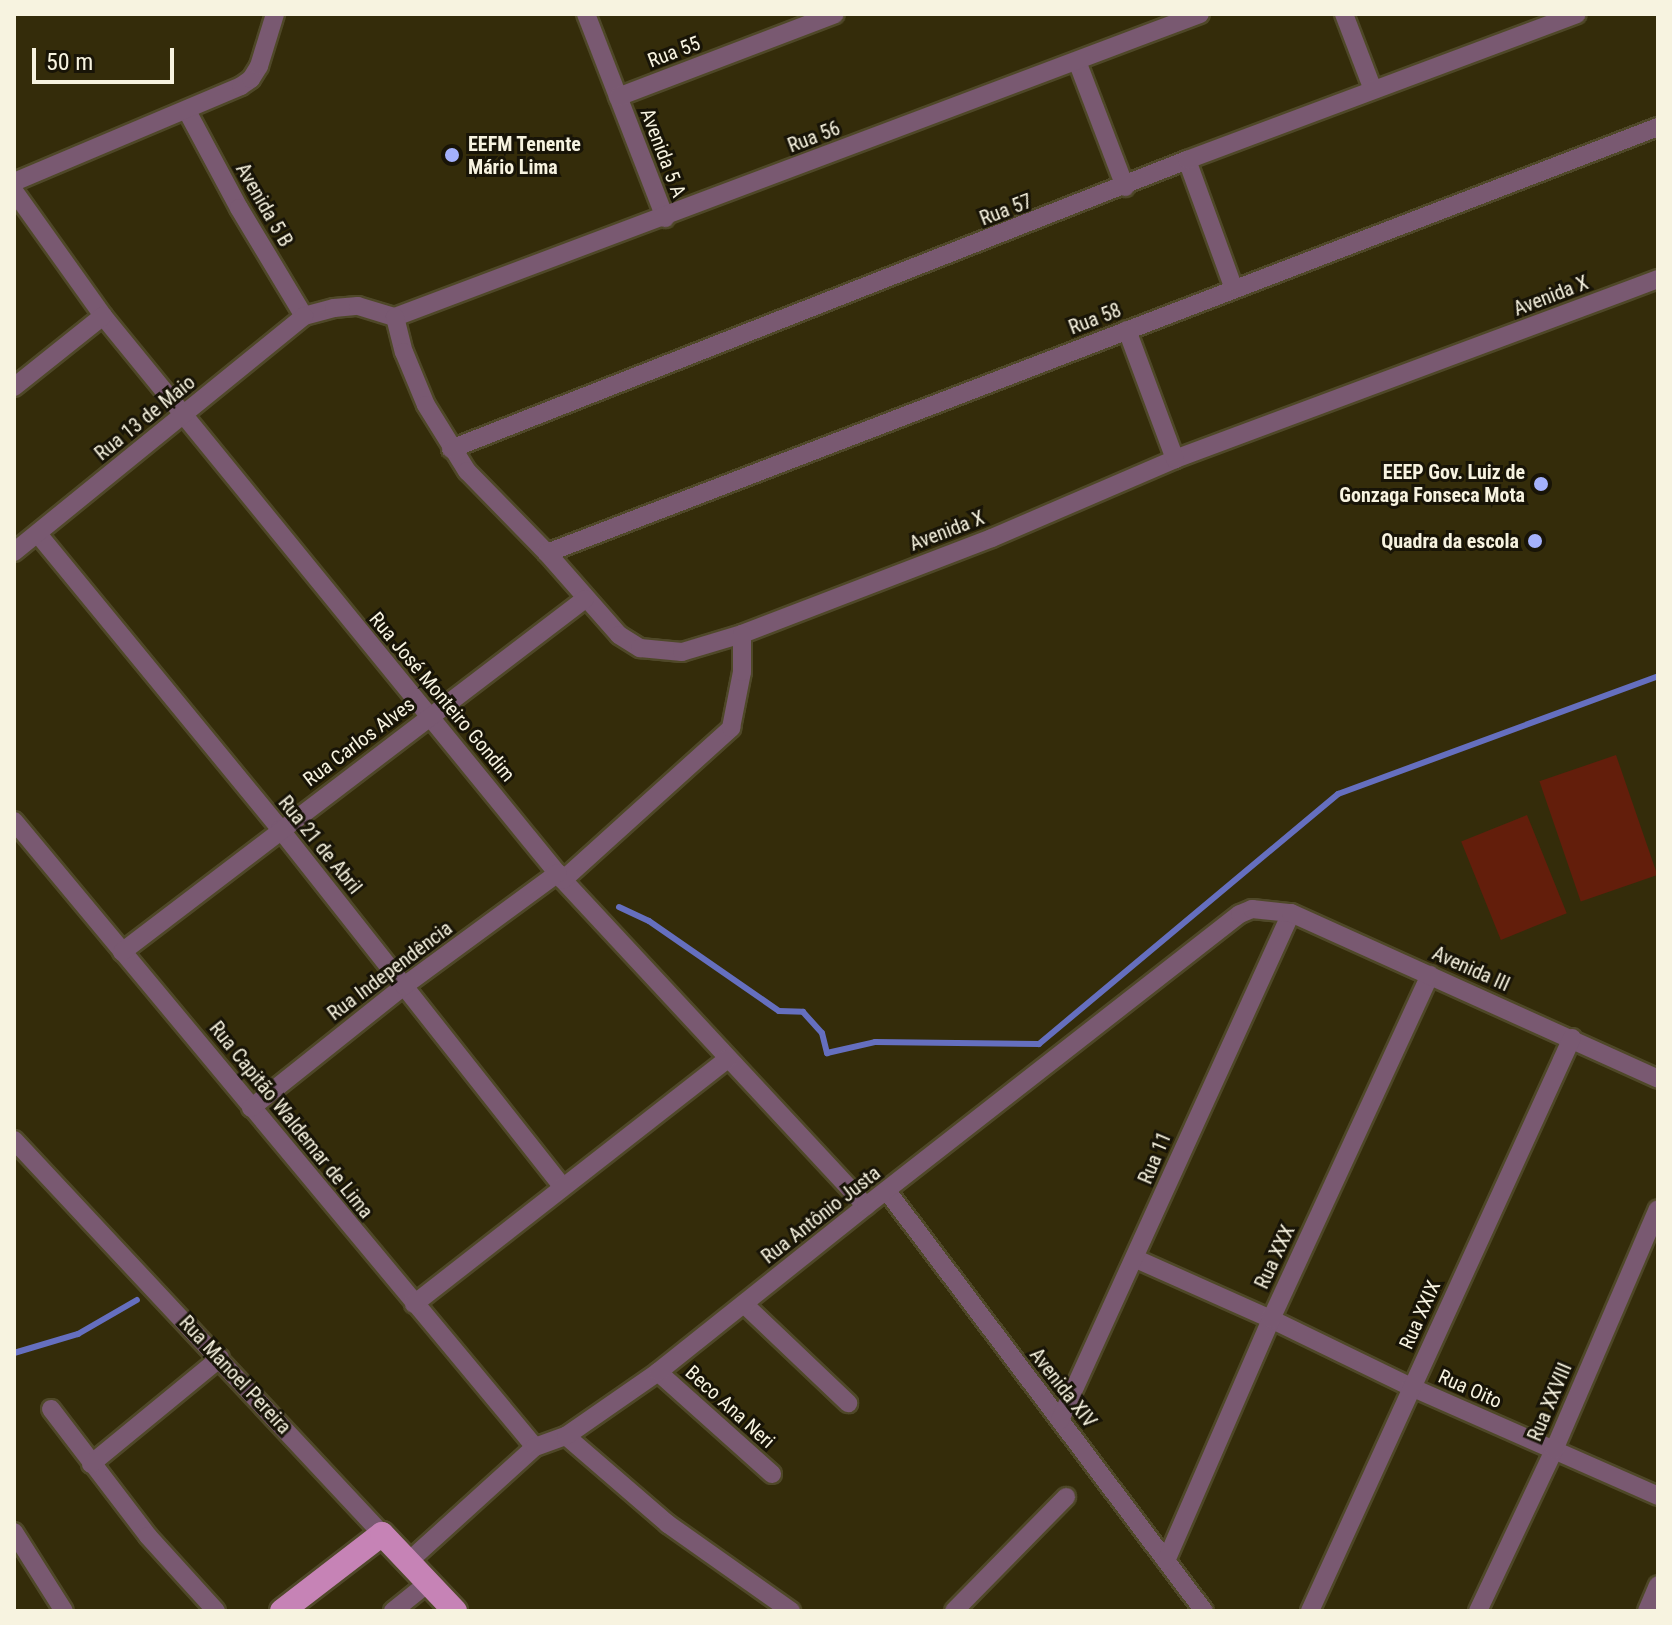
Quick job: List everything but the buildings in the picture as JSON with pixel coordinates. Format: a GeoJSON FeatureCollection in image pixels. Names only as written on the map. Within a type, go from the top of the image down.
{"type":"FeatureCollection","features":[{"type":"Feature","properties":{"kind":"main road","name":"Rua Manoel Pereira"},"geometry":{"type":"LineString","coordinates":[[382,1534],[455,1611]]}},
{"type":"Feature","properties":{"kind":"main road"},"geometry":{"type":"LineString","coordinates":[[282,1611],[382,1534]]}},
{"type":"Feature","properties":{"kind":"street"},"geometry":{"type":"LineString","coordinates":[[14,182],[187,111],[251,79],[275,14]]}},
{"type":"Feature","properties":{"kind":"street","name":"Avenida 5 A"},"geometry":{"type":"LineString","coordinates":[[586,14],[665,218]]}},
{"type":"Feature","properties":{"kind":"street","name":"Rua 55"},"geometry":{"type":"LineString","coordinates":[[618,97],[835,14]]}},
{"type":"Feature","properties":{"kind":"street","name":"Rua 56"},"geometry":{"type":"LineString","coordinates":[[395,317],[665,218],[1200,14]]}},
{"type":"Feature","properties":{"kind":"street"},"geometry":{"type":"LineString","coordinates":[[1344,14],[1373,90]]}},
{"type":"Feature","properties":{"kind":"street","name":"Rua 57"},"geometry":{"type":"LineString","coordinates":[[451,449],[1125,187],[1187,160],[1577,14]]}},
{"type":"Feature","properties":{"kind":"street"},"geometry":{"type":"LineString","coordinates":[[1077,61],[1125,187]]}},
{"type":"Feature","properties":{"kind":"street","name":"Avenida 5 B"},"geometry":{"type":"LineString","coordinates":[[187,111],[239,208],[304,316]]}},
{"type":"Feature","properties":{"kind":"street","name":"Rua 58"},"geometry":{"type":"LineString","coordinates":[[547,553],[1658,127]]}},
{"type":"Feature","properties":{"kind":"street"},"geometry":{"type":"LineString","coordinates":[[1187,160],[1234,289]]}},
{"type":"Feature","properties":{"kind":"street","name":"Rua José Monteiro Gondim"},"geometry":{"type":"LineString","coordinates":[[14,191],[103,316],[560,877],[866,1206]]}},
{"type":"Feature","properties":{"kind":"street","name":"Avenida X"},"geometry":{"type":"LineString","coordinates":[[395,317],[404,352],[426,405],[451,449],[490,497],[547,553],[619,635],[640,648],[682,652],[742,634],[992,538],[1175,459],[1658,279]]}},
{"type":"Feature","properties":{"kind":"street"},"geometry":{"type":"LineString","coordinates":[[304,316],[358,306],[395,317]]}},
{"type":"Feature","properties":{"kind":"street"},"geometry":{"type":"LineString","coordinates":[[14,387],[103,316]]}},
{"type":"Feature","properties":{"kind":"street","name":"Rua 13 de Maio"},"geometry":{"type":"LineString","coordinates":[[14,552],[304,316]]}},
{"type":"Feature","properties":{"kind":"street"},"geometry":{"type":"LineString","coordinates":[[1127,330],[1175,459]]}},
{"type":"Feature","properties":{"kind":"street","name":"Rua 21 de Abril"},"geometry":{"type":"LineString","coordinates":[[38,534],[280,829],[563,1187]]}},
{"type":"Feature","properties":{"kind":"street","name":"Rua Carlos Alves"},"geometry":{"type":"LineString","coordinates":[[122,952],[585,599]]}},
{"type":"Feature","properties":{"kind":"street","name":"Rua Independência"},"geometry":{"type":"LineString","coordinates":[[251,1108],[404,986],[560,877],[731,728],[742,672],[742,634]]}},
{"type":"Feature","properties":{"kind":"street","name":"Rua Capitão Waldemar de Lima"},"geometry":{"type":"LineString","coordinates":[[14,821],[535,1447]]}},
{"type":"Feature","properties":{"kind":"street","name":"Avenida III"},"geometry":{"type":"LineString","coordinates":[[1264,908],[1291,913],[1658,1079]]}},
{"type":"Feature","properties":{"kind":"street","name":"Rua Antônio Justa"},"geometry":{"type":"LineString","coordinates":[[408,1562],[535,1447],[566,1436],[658,1372],[1240,914],[1264,908]]}},
{"type":"Feature","properties":{"kind":"street","name":"Rua 11"},"geometry":{"type":"LineString","coordinates":[[1060,1420],[1136,1259],[1216,1072],[1291,913]]}},
{"type":"Feature","properties":{"kind":"street","name":"Rua XXX"},"geometry":{"type":"LineString","coordinates":[[1166,1561],[1271,1319],[1430,975]]}},
{"type":"Feature","properties":{"kind":"street","name":"Rua XXIX"},"geometry":{"type":"LineString","coordinates":[[1310,1611],[1572,1038]]}},
{"type":"Feature","properties":{"kind":"street"},"geometry":{"type":"LineString","coordinates":[[414,1304],[728,1059]]}},
{"type":"Feature","properties":{"kind":"street","name":"Rua Manoel Pereira"},"geometry":{"type":"LineString","coordinates":[[14,1140],[382,1534]]}},
{"type":"Feature","properties":{"kind":"street","name":"Avenida XIV"},"geometry":{"type":"LineString","coordinates":[[887,1191],[1204,1611]]}},
{"type":"Feature","properties":{"kind":"street","name":"Rua XXVIII"},"geometry":{"type":"LineString","coordinates":[[1478,1611],[1554,1450],[1658,1209]]}},
{"type":"Feature","properties":{"kind":"street","name":"Rua Oito"},"geometry":{"type":"LineString","coordinates":[[1136,1259],[1271,1319],[1411,1387],[1658,1496]]}},
{"type":"Feature","properties":{"kind":"street"},"geometry":{"type":"LineString","coordinates":[[744,1304],[848,1403]]}},
{"type":"Feature","properties":{"kind":"street"},"geometry":{"type":"LineString","coordinates":[[91,1464],[220,1358]]}},
{"type":"Feature","properties":{"kind":"street","name":"Beco Ana Neri"},"geometry":{"type":"LineString","coordinates":[[658,1372],[772,1474]]}},
{"type":"Feature","properties":{"kind":"street"},"geometry":{"type":"LineString","coordinates":[[51,1409],[91,1464],[216,1611]]}},
{"type":"Feature","properties":{"kind":"street"},"geometry":{"type":"LineString","coordinates":[[566,1436],[668,1524],[791,1611]]}},
{"type":"Feature","properties":{"kind":"street"},"geometry":{"type":"LineString","coordinates":[[954,1611],[1066,1497]]}},
{"type":"Feature","properties":{"kind":"street"},"geometry":{"type":"LineString","coordinates":[[14,1532],[64,1611]]}},
{"type":"Feature","properties":{"kind":"street"},"geometry":{"type":"LineString","coordinates":[[393,1611],[428,1583]]}},
{"type":"Feature","properties":{"kind":"street"},"geometry":{"type":"LineString","coordinates":[[1647,1611],[1658,1585]]}},
{"type":"Feature","properties":{"kind":"shaded area"},"geometry":{"type":"Polygon","coordinates":[[[1616,755],[1657,875],[1581,901],[1539,781],[1616,755]]]}},
{"type":"Feature","properties":{"kind":"shaded area"},"geometry":{"type":"Polygon","coordinates":[[[1527,815],[1567,913],[1501,940],[1461,842],[1527,815]]]}},
{"type":"Feature","properties":{"kind":"waterway"},"geometry":{"type":"LineString","coordinates":[[619,907],[649,921],[779,1011],[803,1012],[822,1033],[827,1053],[875,1042],[1039,1044],[1338,794],[1658,676]]}},
{"type":"Feature","properties":{"kind":"waterway"},"geometry":{"type":"LineString","coordinates":[[14,1353],[78,1334],[137,1300]]}},
{"type":"Feature","properties":{"kind":"place","name":"EEFM Tenente Mário Lima"},"geometry":{"type":"Point","coordinates":[452,155]}},
{"type":"Feature","properties":{"kind":"place","name":"EEEP Gov. Luiz de Gonzaga Fonseca Mota"},"geometry":{"type":"Point","coordinates":[1541,484]}},
{"type":"Feature","properties":{"kind":"place","name":"Quadra da escola"},"geometry":{"type":"Point","coordinates":[1535,541]}}]}
